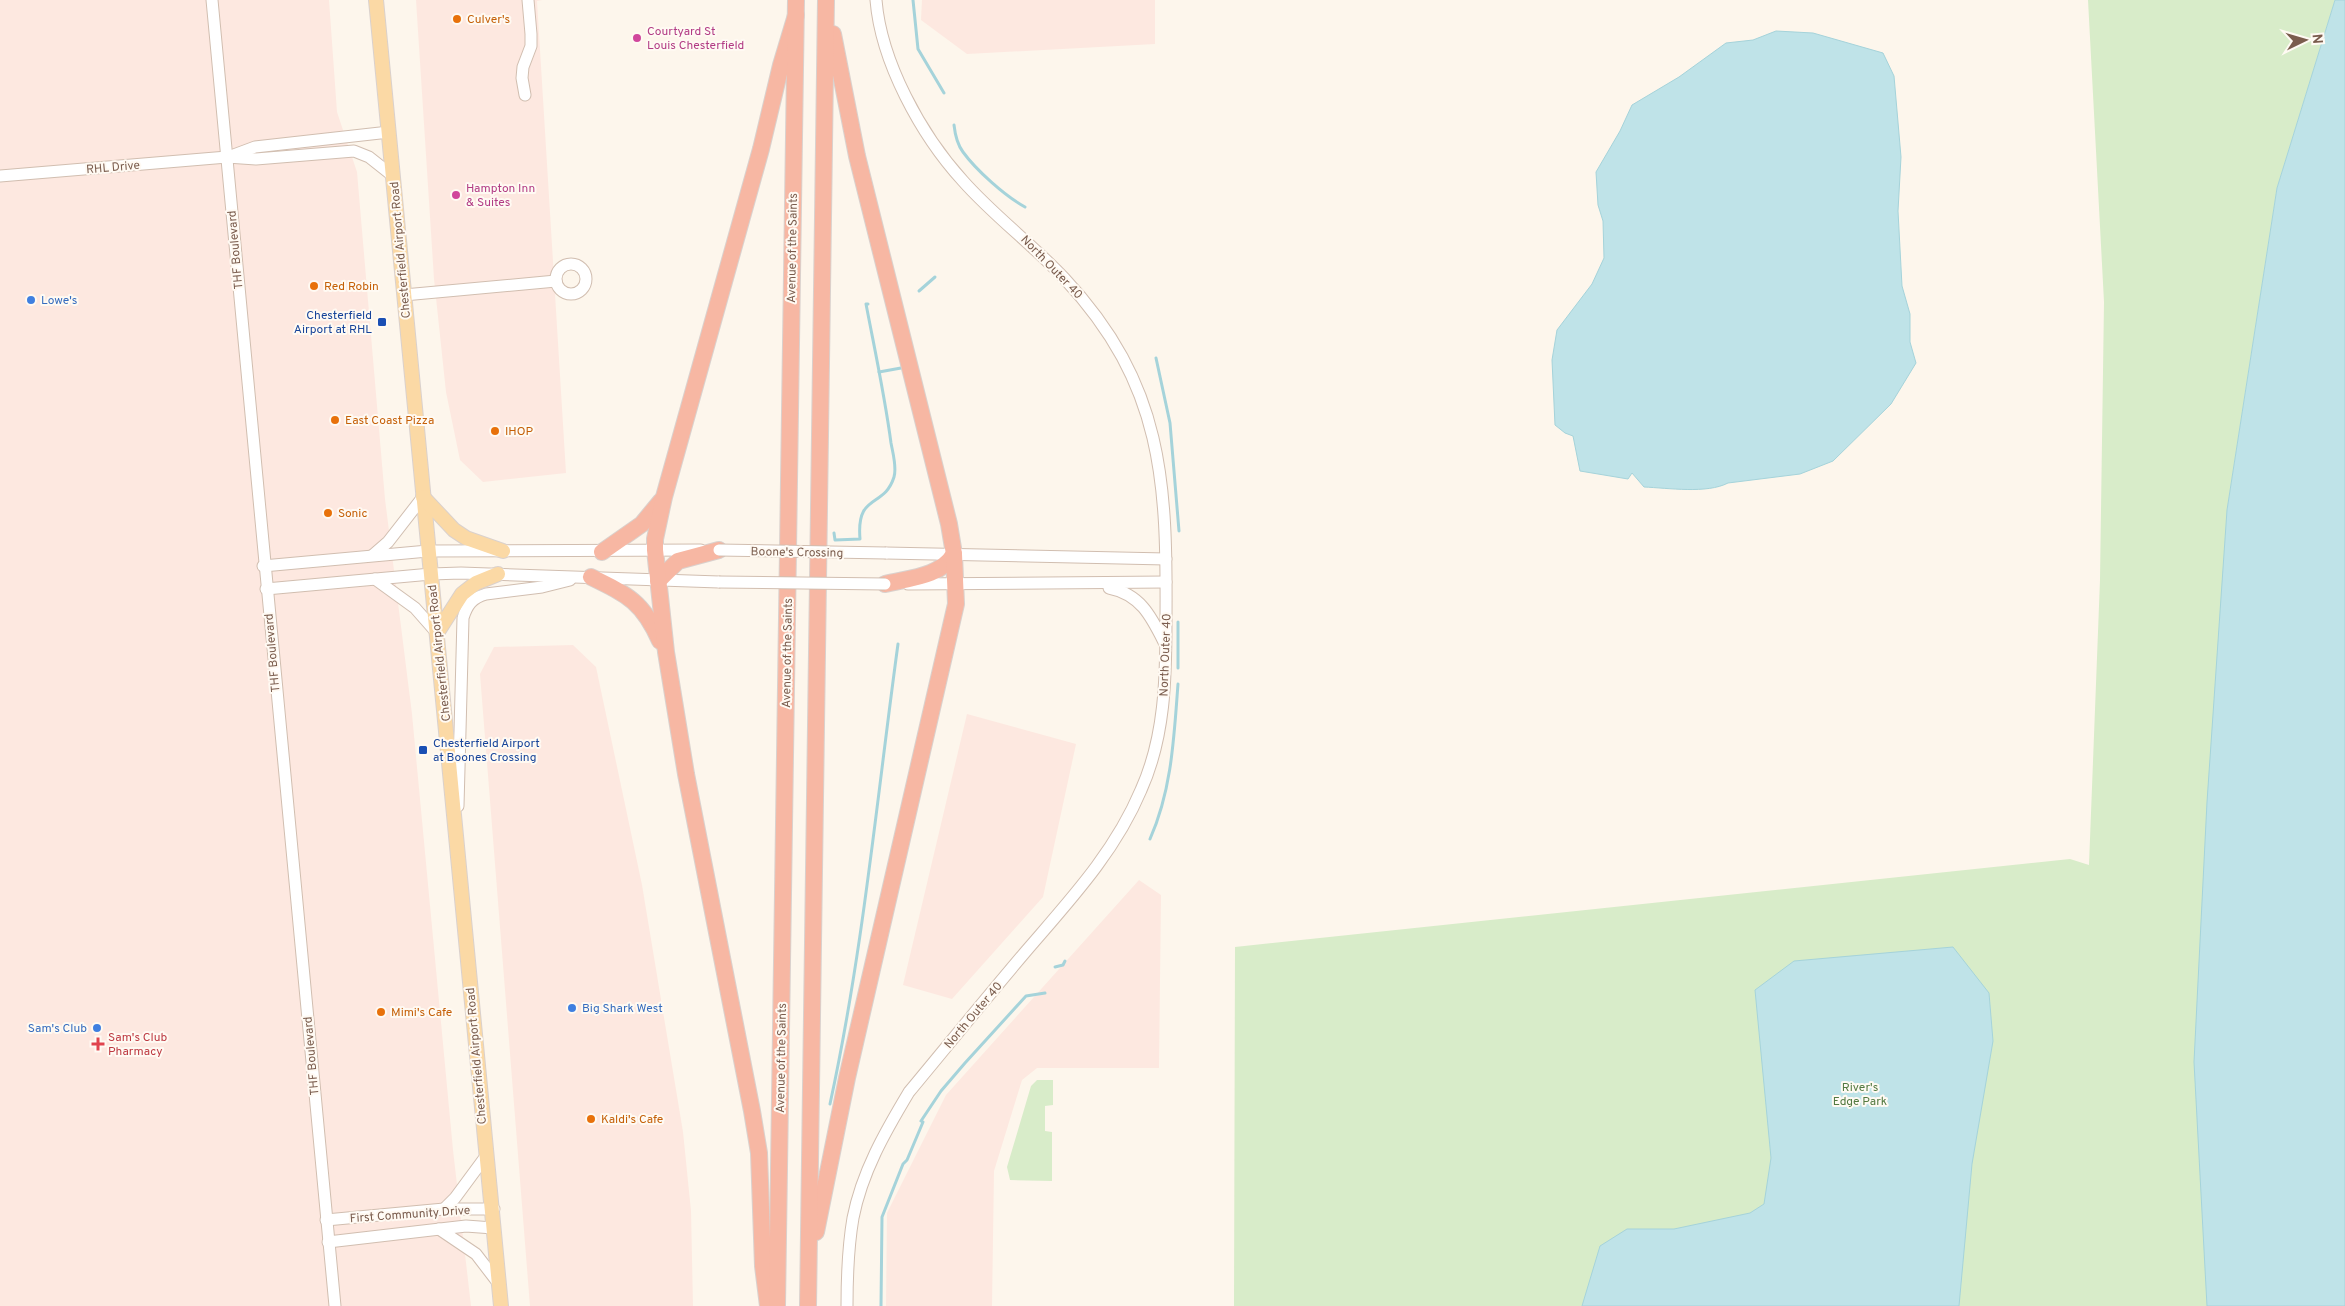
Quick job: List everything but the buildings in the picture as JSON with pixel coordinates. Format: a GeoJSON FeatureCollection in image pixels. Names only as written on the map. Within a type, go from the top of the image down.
{"type":"FeatureCollection","features":[{"type":"Feature","properties":{"kind":"highway"},"geometry":{"type":"LineString","coordinates":[[808,1268],[846,1078],[956,604],[954,554],[949,524],[857,156],[826,0]]}},
{"type":"Feature","properties":{"kind":"highway"},"geometry":{"type":"LineString","coordinates":[[808,1306],[826,0]]}},
{"type":"Feature","properties":{"kind":"highway"},"geometry":{"type":"LineString","coordinates":[[768,1306],[763,1266],[761,1185],[757,1145],[686,774],[666,652],[655,539],[664,497],[761,149],[796,7]]}},
{"type":"Feature","properties":{"kind":"highway","name":"Avenue of the Saints"},"geometry":{"type":"LineString","coordinates":[[777,1306],[796,7]]}},
{"type":"Feature","properties":{"kind":"highway"},"geometry":{"type":"LineString","coordinates":[[602,552],[642,524],[664,497]]}},
{"type":"Feature","properties":{"kind":"highway"},"geometry":{"type":"LineString","coordinates":[[658,581],[678,561],[719,550]]}},
{"type":"Feature","properties":{"kind":"highway"},"geometry":{"type":"LineString","coordinates":[[885,584],[935,572],[944,568],[954,554]]}},
{"type":"Feature","properties":{"kind":"highway"},"geometry":{"type":"LineString","coordinates":[[587,577],[627,594],[640,606],[652,621],[666,652]]}},
{"type":"Feature","properties":{"kind":"main road","name":"Chesterfield Airport Road"},"geometry":{"type":"LineString","coordinates":[[376,0],[428,552],[458,837],[459,874],[501,1306]]}},
{"type":"Feature","properties":{"kind":"main road"},"geometry":{"type":"LineString","coordinates":[[423,497],[454,530],[466,538],[503,551]]}},
{"type":"Feature","properties":{"kind":"main road"},"geometry":{"type":"LineString","coordinates":[[437,633],[462,594],[476,583],[498,574]]}},
{"type":"Feature","properties":{"kind":"street","name":"THF Boulevard"},"geometry":{"type":"LineString","coordinates":[[212,0],[334,1306]]}},
{"type":"Feature","properties":{"kind":"street"},"geometry":{"type":"LineString","coordinates":[[524,95],[523,67],[531,46],[532,34],[528,0]]}},
{"type":"Feature","properties":{"kind":"street","name":"North Outer 40"},"geometry":{"type":"LineString","coordinates":[[847,1306],[848,1266],[853,1218],[865,1176],[883,1134],[909,1092],[1102,861],[1142,789],[1152,758],[1161,718],[1166,676],[1165,510],[1161,471],[1153,432],[1128,367],[1110,335],[1092,309],[1040,253],[963,182],[940,152],[920,120],[889,58],[877,14],[876,0]]}},
{"type":"Feature","properties":{"kind":"street","name":"RHL Drive"},"geometry":{"type":"LineString","coordinates":[[227,157],[255,148],[388,132]]}},
{"type":"Feature","properties":{"kind":"street","name":"RHL Drive"},"geometry":{"type":"LineString","coordinates":[[0,176],[227,157],[256,160],[354,152],[369,157],[393,176]]}},
{"type":"Feature","properties":{"kind":"street"},"geometry":{"type":"LineString","coordinates":[[404,295],[556,281]]}},
{"type":"Feature","properties":{"kind":"street"},"geometry":{"type":"LineString","coordinates":[[373,555],[388,542],[423,497]]}},
{"type":"Feature","properties":{"kind":"street","name":"Boone's Crossing"},"geometry":{"type":"LineString","coordinates":[[264,566],[373,555],[503,551],[719,550],[1166,559]]}},
{"type":"Feature","properties":{"kind":"street"},"geometry":{"type":"LineString","coordinates":[[266,589],[431,574],[498,574],[658,581],[956,585],[1166,582]]}},
{"type":"Feature","properties":{"kind":"street"},"geometry":{"type":"LineString","coordinates":[[458,837],[463,618],[467,607],[477,597],[486,594],[542,587],[587,577]]}},
{"type":"Feature","properties":{"kind":"street"},"geometry":{"type":"LineString","coordinates":[[375,579],[414,608],[437,633]]}},
{"type":"Feature","properties":{"kind":"street"},"geometry":{"type":"LineString","coordinates":[[1090,584],[1121,590],[1141,603],[1148,610],[1166,646]]}},
{"type":"Feature","properties":{"kind":"street"},"geometry":{"type":"LineString","coordinates":[[444,1209],[455,1198],[486,1156]]}},
{"type":"Feature","properties":{"kind":"street","name":"First Community Drive"},"geometry":{"type":"LineString","coordinates":[[326,1220],[444,1209],[493,1209]]}},
{"type":"Feature","properties":{"kind":"street","name":"First Community Drive"},"geometry":{"type":"LineString","coordinates":[[328,1242],[466,1226],[493,1228]]}},
{"type":"Feature","properties":{"kind":"street"},"geometry":{"type":"LineString","coordinates":[[439,1229],[476,1254],[498,1284]]}},
{"type":"Feature","properties":{"kind":"shaded area"},"geometry":{"type":"Polygon","coordinates":[[[0,0],[329,0],[337,112],[357,172],[385,499],[412,714],[453,1150],[471,1306],[0,1306],[0,0]]]}},
{"type":"Feature","properties":{"kind":"shaded area"},"geometry":{"type":"Polygon","coordinates":[[[416,0],[542,0],[537,1],[566,473],[483,482],[460,460],[446,392],[434,279],[416,0]]]}},
{"type":"Feature","properties":{"kind":"shaded area"},"geometry":{"type":"Polygon","coordinates":[[[922,0],[1155,0],[1155,44],[967,54],[921,20],[922,0]]]}},
{"type":"Feature","properties":{"kind":"shaded area"},"geometry":{"type":"Polygon","coordinates":[[[573,645],[596,667],[642,885],[683,1132],[691,1211],[693,1306],[530,1306],[480,674],[494,647],[573,645]]]}},
{"type":"Feature","properties":{"kind":"shaded area"},"geometry":{"type":"Polygon","coordinates":[[[967,714],[1076,744],[1043,897],[952,999],[903,985],[967,714]]]}},
{"type":"Feature","properties":{"kind":"shaded area"},"geometry":{"type":"Polygon","coordinates":[[[1139,880],[1161,895],[1159,1068],[1037,1068],[1022,1080],[994,1171],[992,1306],[886,1306],[887,1213],[946,1095],[1139,880]]]}},
{"type":"Feature","properties":{"kind":"green space","name":"River's Edge Park"},"geometry":{"type":"Polygon","coordinates":[[[2088,0],[2335,0],[2277,188],[2227,510],[2207,1306],[1234,1306],[1235,947],[2070,859],[2089,865],[2100,580],[2104,302],[2088,0]]]}},
{"type":"Feature","properties":{"kind":"green space"},"geometry":{"type":"Polygon","coordinates":[[[1037,1080],[1053,1080],[1053,1105],[1045,1106],[1045,1131],[1052,1132],[1052,1181],[1010,1180],[1007,1167],[1031,1086],[1037,1080]]]}},
{"type":"Feature","properties":{"kind":"water"},"geometry":{"type":"Polygon","coordinates":[[[2335,0],[2345,0],[2345,1306],[2207,1306],[2194,1062],[2207,802],[2227,510],[2277,188],[2335,0]]]}},
{"type":"Feature","properties":{"kind":"water"},"geometry":{"type":"Polygon","coordinates":[[[1776,31],[1813,33],[1883,53],[1894,76],[1901,157],[1898,211],[1902,286],[1910,314],[1910,342],[1916,363],[1891,404],[1833,461],[1800,474],[1728,483],[1709,488],[1687,489],[1644,487],[1632,473],[1628,479],[1580,471],[1573,436],[1565,433],[1555,425],[1552,360],[1557,330],[1592,284],[1604,258],[1603,221],[1598,205],[1596,172],[1620,131],[1632,105],[1679,77],[1726,43],[1753,40],[1776,31]]]}},
{"type":"Feature","properties":{"kind":"water"},"geometry":{"type":"Polygon","coordinates":[[[1953,947],[1989,993],[1993,1041],[1972,1164],[1959,1306],[1582,1306],[1600,1246],[1627,1229],[1674,1229],[1750,1213],[1764,1204],[1771,1158],[1755,990],[1794,961],[1953,947]]]}},
{"type":"Feature","properties":{"kind":"waterway"},"geometry":{"type":"LineString","coordinates":[[913,0],[918,49],[944,93]]}},
{"type":"Feature","properties":{"kind":"waterway"},"geometry":{"type":"LineString","coordinates":[[954,125],[959,146],[969,159],[1000,190],[1025,207]]}},
{"type":"Feature","properties":{"kind":"waterway"},"geometry":{"type":"LineString","coordinates":[[919,291],[935,277]]}},
{"type":"Feature","properties":{"kind":"waterway"},"geometry":{"type":"LineString","coordinates":[[834,533],[835,540],[860,539],[862,514],[866,507],[884,494],[890,487],[895,473],[886,408],[866,304],[868,304]]}},
{"type":"Feature","properties":{"kind":"waterway"},"geometry":{"type":"LineString","coordinates":[[1156,358],[1170,423],[1179,531]]}},
{"type":"Feature","properties":{"kind":"waterway"},"geometry":{"type":"LineString","coordinates":[[879,372],[901,368]]}},
{"type":"Feature","properties":{"kind":"waterway"},"geometry":{"type":"LineString","coordinates":[[1178,622],[1178,668]]}},
{"type":"Feature","properties":{"kind":"waterway"},"geometry":{"type":"LineString","coordinates":[[830,1104],[852,990],[898,644]]}},
{"type":"Feature","properties":{"kind":"waterway"},"geometry":{"type":"LineString","coordinates":[[1150,839],[1163,801],[1171,763],[1178,684]]}},
{"type":"Feature","properties":{"kind":"waterway"},"geometry":{"type":"LineString","coordinates":[[1055,967],[1063,965],[1065,961]]}},
{"type":"Feature","properties":{"kind":"waterway"},"geometry":{"type":"LineString","coordinates":[[881,1306],[882,1217],[903,1164],[907,1160],[923,1122],[921,1121],[941,1091],[1026,996],[1045,993]]}},
{"type":"Feature","properties":{"kind":"place","name":"Culver's"},"geometry":{"type":"Point","coordinates":[457,19]}},
{"type":"Feature","properties":{"kind":"place","name":"Courtyard St Louis Chesterfield"},"geometry":{"type":"Point","coordinates":[637,38]}},
{"type":"Feature","properties":{"kind":"place","name":"Hampton Inn & Suites"},"geometry":{"type":"Point","coordinates":[456,195]}},
{"type":"Feature","properties":{"kind":"place","name":"Red Robin"},"geometry":{"type":"Point","coordinates":[314,286]}},
{"type":"Feature","properties":{"kind":"place","name":"Lowe's"},"geometry":{"type":"Point","coordinates":[31,300]}},
{"type":"Feature","properties":{"kind":"place","name":"Chesterfield Airport at RHL"},"geometry":{"type":"Point","coordinates":[382,322]}},
{"type":"Feature","properties":{"kind":"place","name":"East Coast Pizza"},"geometry":{"type":"Point","coordinates":[335,420]}},
{"type":"Feature","properties":{"kind":"place","name":"IHOP"},"geometry":{"type":"Point","coordinates":[495,431]}},
{"type":"Feature","properties":{"kind":"place","name":"Sonic"},"geometry":{"type":"Point","coordinates":[328,513]}},
{"type":"Feature","properties":{"kind":"place","name":"Chesterfield Airport at Boones Crossing"},"geometry":{"type":"Point","coordinates":[423,750]}},
{"type":"Feature","properties":{"kind":"place","name":"Big Shark West"},"geometry":{"type":"Point","coordinates":[572,1008]}},
{"type":"Feature","properties":{"kind":"place","name":"Mimi's Cafe"},"geometry":{"type":"Point","coordinates":[381,1012]}},
{"type":"Feature","properties":{"kind":"place","name":"Sam's Club"},"geometry":{"type":"Point","coordinates":[97,1028]}},
{"type":"Feature","properties":{"kind":"place","name":"Sam's Club Pharmacy"},"geometry":{"type":"Point","coordinates":[98,1044]}},
{"type":"Feature","properties":{"kind":"place","name":"Kaldi's Cafe"},"geometry":{"type":"Point","coordinates":[591,1119]}}]}
